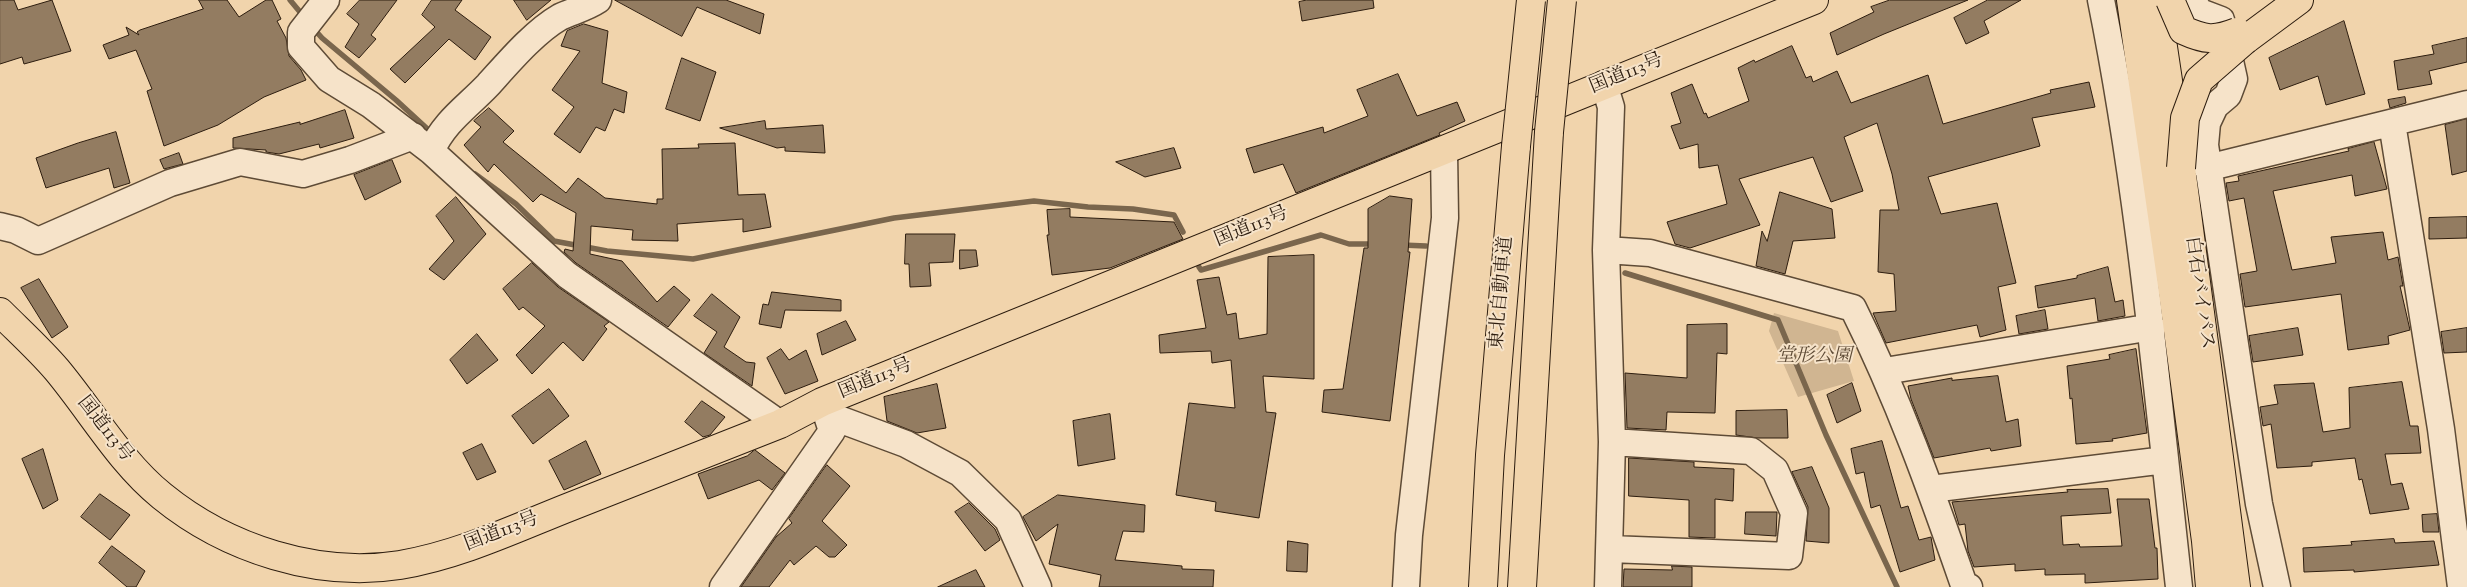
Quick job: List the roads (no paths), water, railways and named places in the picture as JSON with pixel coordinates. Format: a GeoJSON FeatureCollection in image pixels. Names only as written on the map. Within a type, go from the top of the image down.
{"type":"FeatureCollection","features":[{"type":"Feature","properties":{"kind":"highway","name":"東北自動車道"},"geometry":{"type":"LineString","coordinates":[[1483,587],[1490,455],[1516,146],[1531,0]]}},
{"type":"Feature","properties":{"kind":"highway","name":"東北自動車道"},"geometry":{"type":"LineString","coordinates":[[1522,587],[1548,132],[1562,0]]}},
{"type":"Feature","properties":{"kind":"highway","name":"国道113号"},"geometry":{"type":"LineString","coordinates":[[0,312],[56,368],[128,462],[162,496],[199,522],[247,546],[297,561],[344,568],[400,565],[457,551],[780,424],[822,402],[1814,0]]}},
{"type":"Feature","properties":{"kind":"highway"},"geometry":{"type":"LineString","coordinates":[[2122,0],[2141,61]]}},
{"type":"Feature","properties":{"kind":"highway","name":"白石バイパス"},"geometry":{"type":"LineString","coordinates":[[2132,0],[2141,61],[2184,283],[2236,587]]}},
{"type":"Feature","properties":{"kind":"highway","name":"白石バイパス"},"geometry":{"type":"LineString","coordinates":[[2156,0],[2181,168],[2184,283],[2210,587]]}},
{"type":"Feature","properties":{"kind":"highway"},"geometry":{"type":"LineString","coordinates":[[2170,0],[2183,30],[2201,38],[2219,39],[2241,36]]}},
{"type":"Feature","properties":{"kind":"highway"},"geometry":{"type":"LineString","coordinates":[[2181,168],[2185,118],[2199,80],[2241,36],[2277,17],[2299,0]]}},
{"type":"Feature","properties":{"kind":"street"},"geometry":{"type":"LineString","coordinates":[[0,226],[16,230],[38,241],[170,183],[240,162],[303,174],[430,139],[487,86],[514,55],[560,18],[586,8],[598,0]]}},
{"type":"Feature","properties":{"kind":"street"},"geometry":{"type":"LineString","coordinates":[[2101,0],[2115,69],[2152,327],[2180,587]]}},
{"type":"Feature","properties":{"kind":"street"},"geometry":{"type":"LineString","coordinates":[[2192,0],[2200,12],[2221,20],[2234,78],[2228,95],[2215,106],[2207,123],[2205,145],[2259,504],[2277,587]]}},
{"type":"Feature","properties":{"kind":"street"},"geometry":{"type":"LineString","coordinates":[[315,15],[302,47],[329,79],[430,139],[567,275],[780,424]]}},
{"type":"Feature","properties":{"kind":"street"},"geometry":{"type":"LineString","coordinates":[[1604,84],[1612,107],[1606,250],[1612,442],[1608,587]]}},
{"type":"Feature","properties":{"kind":"street"},"geometry":{"type":"LineString","coordinates":[[2207,168],[2467,104]]}},
{"type":"Feature","properties":{"kind":"street"},"geometry":{"type":"LineString","coordinates":[[2392,123],[2441,429],[2461,587]]}},
{"type":"Feature","properties":{"kind":"street"},"geometry":{"type":"LineString","coordinates":[[1406,587],[1409,535],[1445,218],[1444,151]]}},
{"type":"Feature","properties":{"kind":"street"},"geometry":{"type":"LineString","coordinates":[[1606,250],[1650,253],[1853,308],[1885,371],[1931,488],[1964,585],[1969,587]]}},
{"type":"Feature","properties":{"kind":"street"},"geometry":{"type":"LineString","coordinates":[[1885,371],[2152,327]]}},
{"type":"Feature","properties":{"kind":"street"},"geometry":{"type":"LineString","coordinates":[[723,587],[832,431],[822,402]]}},
{"type":"Feature","properties":{"kind":"street"},"geometry":{"type":"LineString","coordinates":[[822,402],[836,418],[906,444],[960,473],[1008,520],[1038,587]]}},
{"type":"Feature","properties":{"kind":"street"},"geometry":{"type":"LineString","coordinates":[[1610,550],[1789,556],[1794,513],[1775,470],[1751,451],[1612,442]]}},
{"type":"Feature","properties":{"kind":"street"},"geometry":{"type":"LineString","coordinates":[[1931,488],[2165,460]]}},
{"type":"Feature","properties":{"kind":"waterway"},"geometry":{"type":"LineString","coordinates":[[290,0],[305,18]]}},
{"type":"Feature","properties":{"kind":"waterway"},"geometry":{"type":"LineString","coordinates":[[314,29],[434,135]]}},
{"type":"Feature","properties":{"kind":"waterway"},"geometry":{"type":"LineString","coordinates":[[475,174],[516,204],[554,241],[607,251],[693,259],[894,218],[1034,201],[1088,207],[1133,209],[1174,215],[1183,232]]}},
{"type":"Feature","properties":{"kind":"waterway"},"geometry":{"type":"LineString","coordinates":[[1199,267],[1201,270],[1321,235],[1349,244],[1375,244]]}},
{"type":"Feature","properties":{"kind":"waterway"},"geometry":{"type":"LineString","coordinates":[[1402,245],[1426,246]]}},
{"type":"Feature","properties":{"kind":"waterway"},"geometry":{"type":"LineString","coordinates":[[1625,273],[1778,320],[1826,435],[1897,587]]}},
{"type":"Feature","properties":{"kind":"park label","name":"堂形公園"},"geometry":{"type":"Point","coordinates":[1814,358]}}]}
